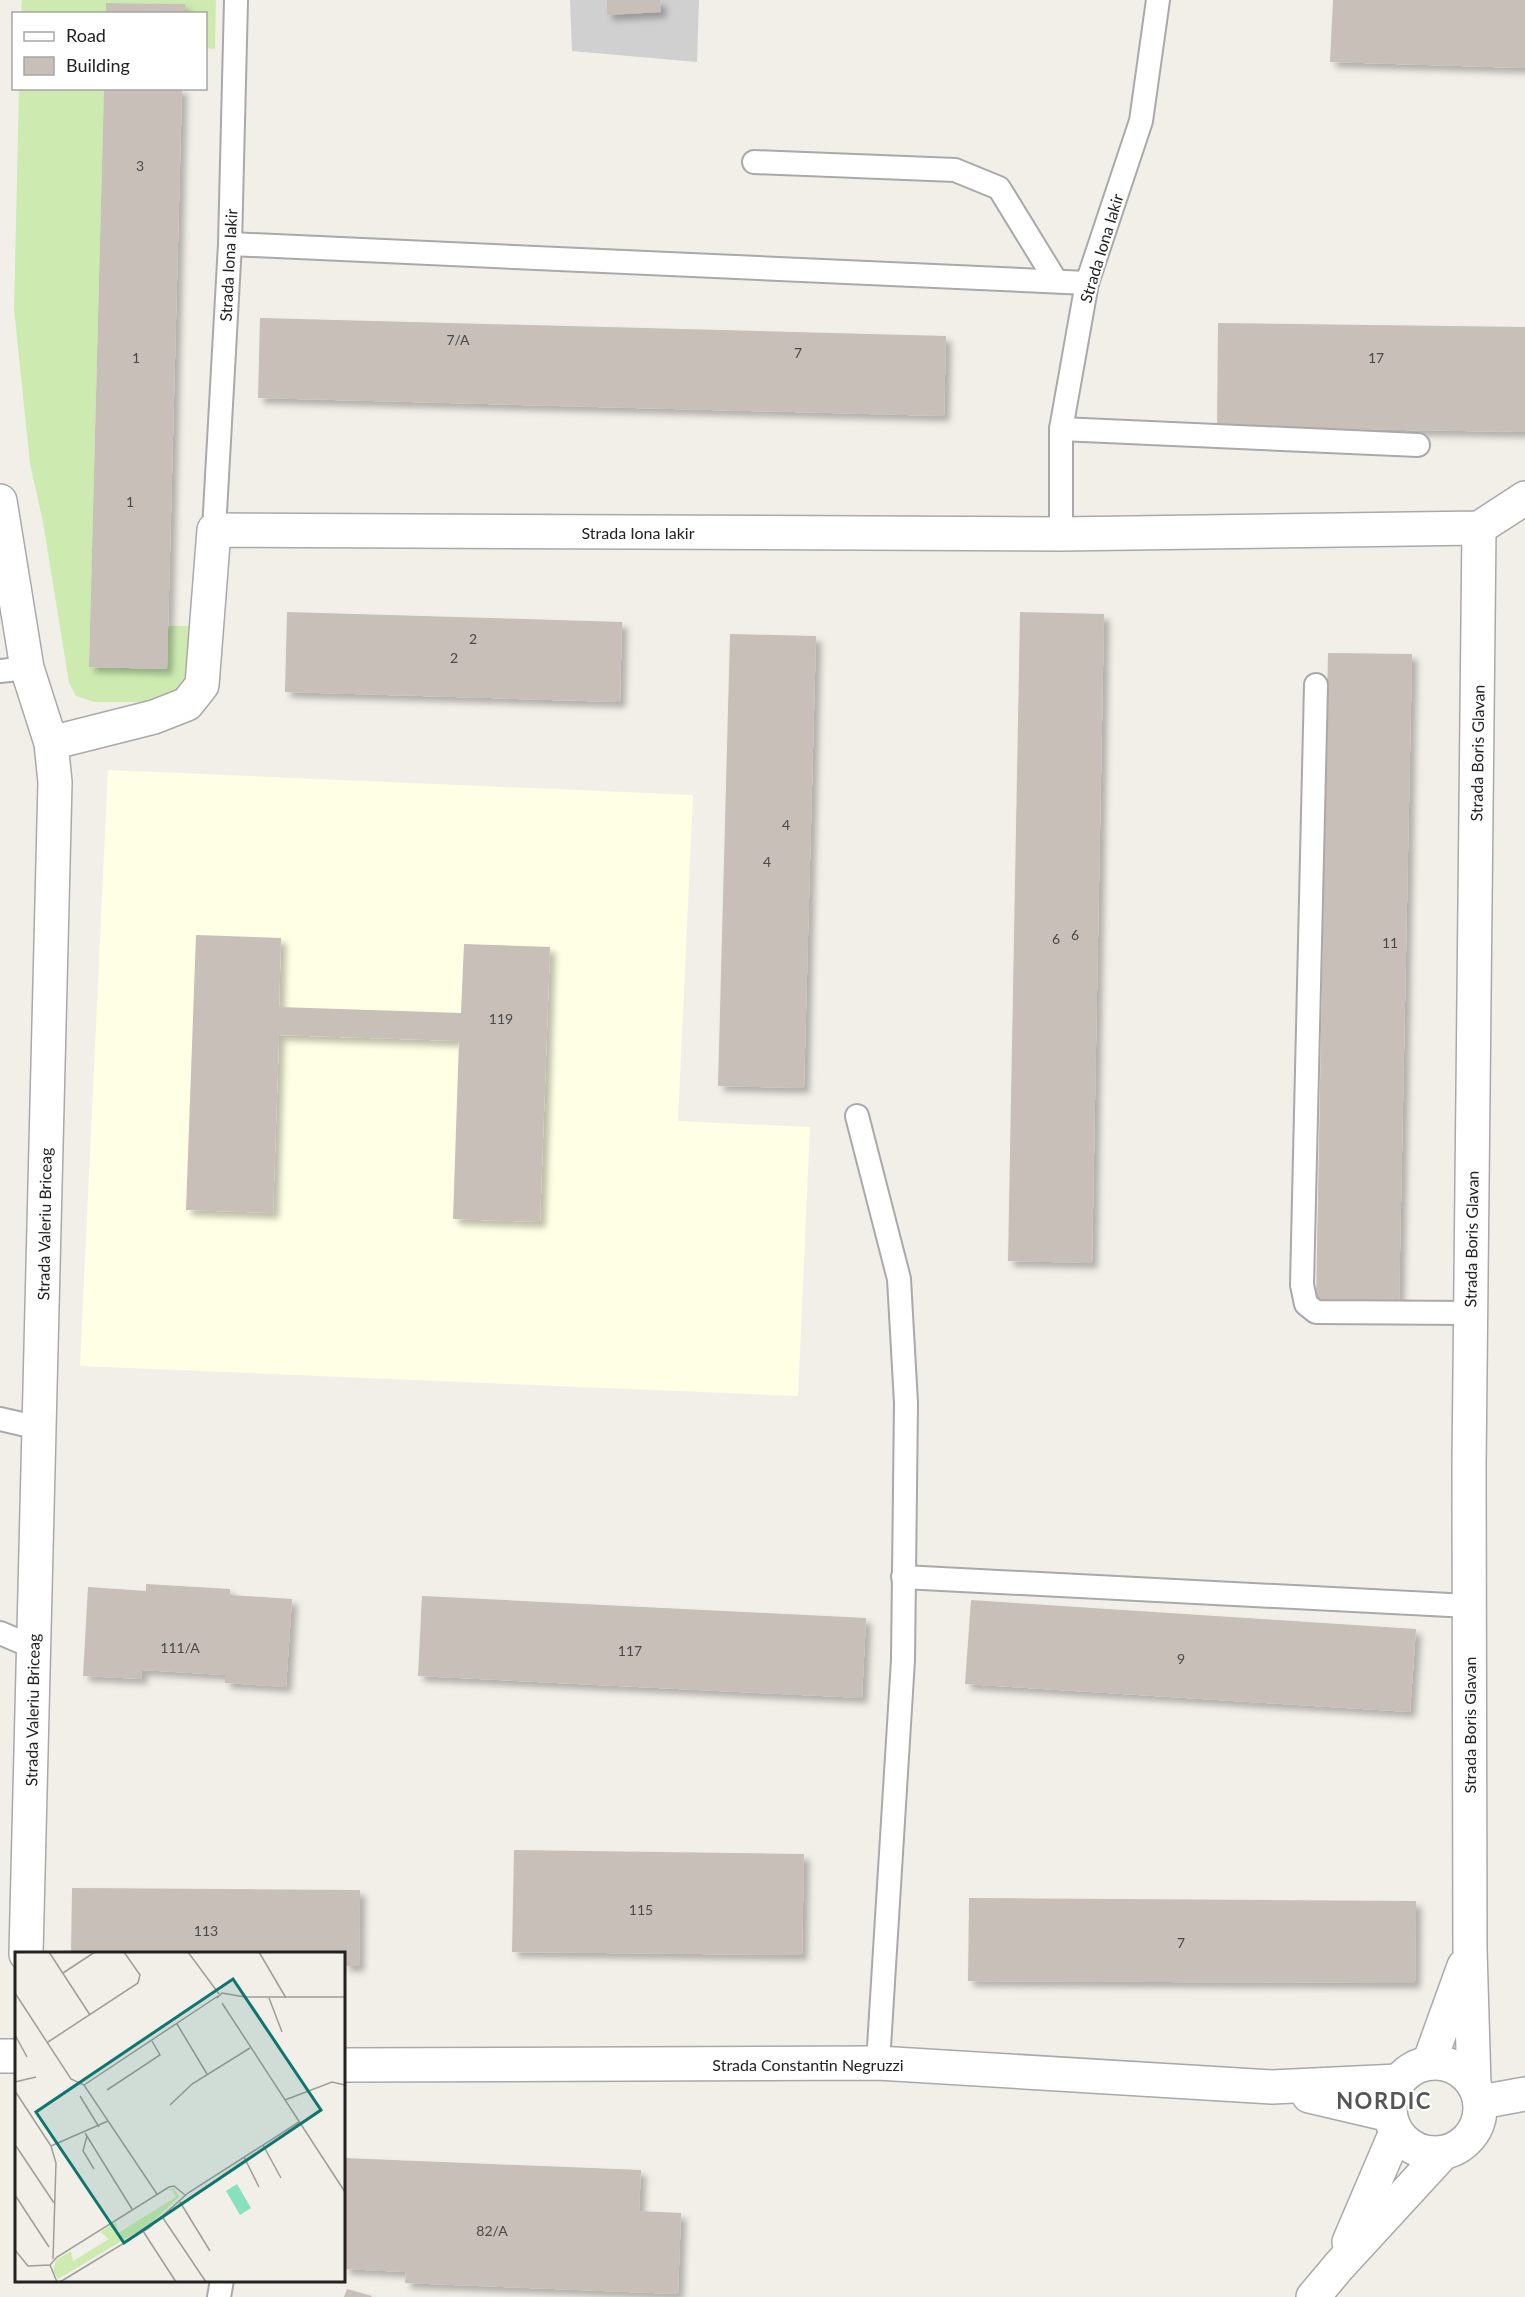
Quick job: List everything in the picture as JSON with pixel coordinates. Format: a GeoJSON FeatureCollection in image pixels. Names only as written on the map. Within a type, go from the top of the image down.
{"type":"FeatureCollection","features":[{"type":"Feature","properties":{"kind":"street"},"geometry":{"type":"LineString","coordinates":[[1479,528],[1525,498]]}},
{"type":"Feature","properties":{"kind":"street","name":"Strada Valeriu Briceag"},"geometry":{"type":"LineString","coordinates":[[0,501],[14,669],[51,743],[55,782],[26,1952]]}},
{"type":"Feature","properties":{"kind":"street","name":"Strada Iona Iakir"},"geometry":{"type":"LineString","coordinates":[[51,743],[154,717],[187,704],[202,685],[214,530],[1061,534],[1479,528]]}},
{"type":"Feature","properties":{"kind":"street","name":"Strada Boris Glavan"},"geometry":{"type":"LineString","coordinates":[[1477,2093],[1470,1950],[1469,1606],[1479,528]]}},
{"type":"Feature","properties":{"kind":"street","name":"Strada Boris Glavan"},"geometry":{"type":"LineString","coordinates":[[1429,2063],[1470,1950]]}},
{"type":"Feature","properties":{"kind":"street","name":"Strada Constantin Negruzzi"},"geometry":{"type":"LineString","coordinates":[[345,2066],[878,2063],[1272,2087],[1398,2081]]}},
{"type":"Feature","properties":{"kind":"street"},"geometry":{"type":"LineString","coordinates":[[1339,2266],[1393,2123],[1391,2097],[1398,2081],[1412,2069],[1429,2063],[1447,2064],[1463,2072],[1477,2093],[1479,2120],[1472,2136],[1459,2148],[1442,2154],[1423,2153],[1407,2145],[1393,2123]]}},
{"type":"Feature","properties":{"kind":"street","name":"Strada Constantin Negruzzi"},"geometry":{"type":"LineString","coordinates":[[1272,2087],[1393,2123]]}},
{"type":"Feature","properties":{"kind":"street"},"geometry":{"type":"LineString","coordinates":[[1477,2093],[1525,2094]]}},
{"type":"Feature","properties":{"kind":"street"},"geometry":{"type":"LineString","coordinates":[[1313,2297],[1442,2154]]}},
{"type":"Feature","properties":{"kind":"lane","name":"Strada Iona Iakir"},"geometry":{"type":"LineString","coordinates":[[214,530],[230,244],[236,0]]}},
{"type":"Feature","properties":{"kind":"lane","name":"Strada Iona Iakir"},"geometry":{"type":"LineString","coordinates":[[1061,534],[1061,429],[1087,283],[1141,121],[1158,0]]}},
{"type":"Feature","properties":{"kind":"lane"},"geometry":{"type":"LineString","coordinates":[[754,162],[955,170],[999,188],[1056,281]]}},
{"type":"Feature","properties":{"kind":"lane"},"geometry":{"type":"LineString","coordinates":[[230,244],[1087,283]]}},
{"type":"Feature","properties":{"kind":"lane"},"geometry":{"type":"LineString","coordinates":[[1061,429],[1418,444]]}},
{"type":"Feature","properties":{"kind":"lane"},"geometry":{"type":"LineString","coordinates":[[1316,685],[1302,1285],[1306,1304],[1316,1312],[1470,1313]]}},
{"type":"Feature","properties":{"kind":"lane"},"geometry":{"type":"LineString","coordinates":[[856,1116],[899,1279],[906,1403],[903,1660],[878,2063]]}},
{"type":"Feature","properties":{"kind":"lane"},"geometry":{"type":"LineString","coordinates":[[0,1419],[39,1428]]}},
{"type":"Feature","properties":{"kind":"lane"},"geometry":{"type":"LineString","coordinates":[[903,1577],[1469,1606]]}},
{"type":"Feature","properties":{"kind":"lane"},"geometry":{"type":"LineString","coordinates":[[0,1633],[33,1647]]}},
{"type":"Feature","properties":{"kind":"lane"},"geometry":{"type":"LineString","coordinates":[[219,2297],[222,2282]]}},
{"type":"Feature","properties":{"kind":"shaded area"},"geometry":{"type":"Polygon","coordinates":[[[570,0],[699,0],[697,62],[572,51],[570,0]]]}},
{"type":"Feature","properties":{"kind":"shaded area"},"geometry":{"type":"Polygon","coordinates":[[[108,770],[693,795],[678,1121],[810,1127],[798,1396],[80,1366],[108,770]]]}},
{"type":"Feature","properties":{"kind":"green space"},"geometry":{"type":"Polygon","coordinates":[[[22,0],[216,0],[215,49],[207,48],[207,12],[185,12],[184,4],[107,3],[106,12],[21,12],[22,0]]]}},
{"type":"Feature","properties":{"kind":"green space"},"geometry":{"type":"Polygon","coordinates":[[[19,90],[104,90],[89,667],[167,669],[168,626],[195,626],[186,688],[148,702],[94,702],[76,696],[69,683],[43,522],[30,464],[14,309],[19,90]]]}},
{"type":"Feature","properties":{"kind":"building"},"geometry":{"type":"Polygon","coordinates":[[[607,0],[660,0],[661,12],[607,15],[607,0]]]}},
{"type":"Feature","properties":{"kind":"building"},"geometry":{"type":"Polygon","coordinates":[[[1333,0],[1525,0],[1525,68],[1330,62],[1333,0]]]}},
{"type":"Feature","properties":{"kind":"building"},"geometry":{"type":"Polygon","coordinates":[[[106,3],[185,4],[185,12],[106,12],[106,3]]]}},
{"type":"Feature","properties":{"kind":"building"},"geometry":{"type":"Polygon","coordinates":[[[104,90],[182,90],[167,669],[89,667],[104,90]]]}},
{"type":"Feature","properties":{"kind":"building"},"geometry":{"type":"Polygon","coordinates":[[[260,318],[946,336],[944,416],[258,398],[260,318]]]}},
{"type":"Feature","properties":{"kind":"building"},"geometry":{"type":"Polygon","coordinates":[[[1218,323],[1525,327],[1525,432],[1217,427],[1218,323]]]}},
{"type":"Feature","properties":{"kind":"building"},"geometry":{"type":"Polygon","coordinates":[[[287,612],[622,622],[620,702],[285,692],[287,612]]]}},
{"type":"Feature","properties":{"kind":"building"},"geometry":{"type":"Polygon","coordinates":[[[1020,612],[1104,614],[1092,1263],[1008,1261],[1020,612]]]}},
{"type":"Feature","properties":{"kind":"building"},"geometry":{"type":"Polygon","coordinates":[[[730,634],[816,636],[804,1088],[718,1086],[730,634]]]}},
{"type":"Feature","properties":{"kind":"building"},"geometry":{"type":"Polygon","coordinates":[[[1328,653],[1412,654],[1399,1303],[1316,1302],[1328,653]]]}},
{"type":"Feature","properties":{"kind":"building"},"geometry":{"type":"Polygon","coordinates":[[[196,935],[281,938],[279,1007],[461,1013],[464,944],[550,947],[540,1222],[453,1219],[459,1041],[279,1035],[273,1213],[186,1210],[196,935]]]}},
{"type":"Feature","properties":{"kind":"building"},"geometry":{"type":"Polygon","coordinates":[[[146,1584],[230,1589],[230,1595],[292,1599],[286,1687],[225,1683],[225,1675],[142,1670],[142,1679],[83,1676],[88,1587],[146,1591],[146,1584]]]}},
{"type":"Feature","properties":{"kind":"building"},"geometry":{"type":"Polygon","coordinates":[[[422,1596],[866,1618],[862,1698],[418,1676],[422,1596]]]}},
{"type":"Feature","properties":{"kind":"building"},"geometry":{"type":"Polygon","coordinates":[[[971,1600],[1416,1629],[1410,1712],[965,1684],[971,1600]]]}},
{"type":"Feature","properties":{"kind":"building"},"geometry":{"type":"Polygon","coordinates":[[[514,1850],[804,1854],[802,1955],[512,1952],[514,1850]]]}},
{"type":"Feature","properties":{"kind":"building"},"geometry":{"type":"Polygon","coordinates":[[[72,1888],[360,1890],[359,1966],[345,1966],[345,1952],[71,1952],[72,1888]]]}},
{"type":"Feature","properties":{"kind":"building"},"geometry":{"type":"Polygon","coordinates":[[[969,1898],[1416,1901],[1415,1983],[968,1981],[969,1898]]]}},
{"type":"Feature","properties":{"kind":"building"},"geometry":{"type":"Polygon","coordinates":[[[345,2158],[641,2170],[639,2211],[681,2213],[678,2294],[405,2283],[406,2272],[345,2269],[345,2158]]]}},
{"type":"Feature","properties":{"kind":"building"},"geometry":{"type":"Polygon","coordinates":[[[347,2289],[372,2296],[344,2297],[347,2289]]]}},
{"type":"Feature","properties":{"kind":"district","name":"NORDIC"},"geometry":{"type":"Point","coordinates":[1384,2100]}}]}
